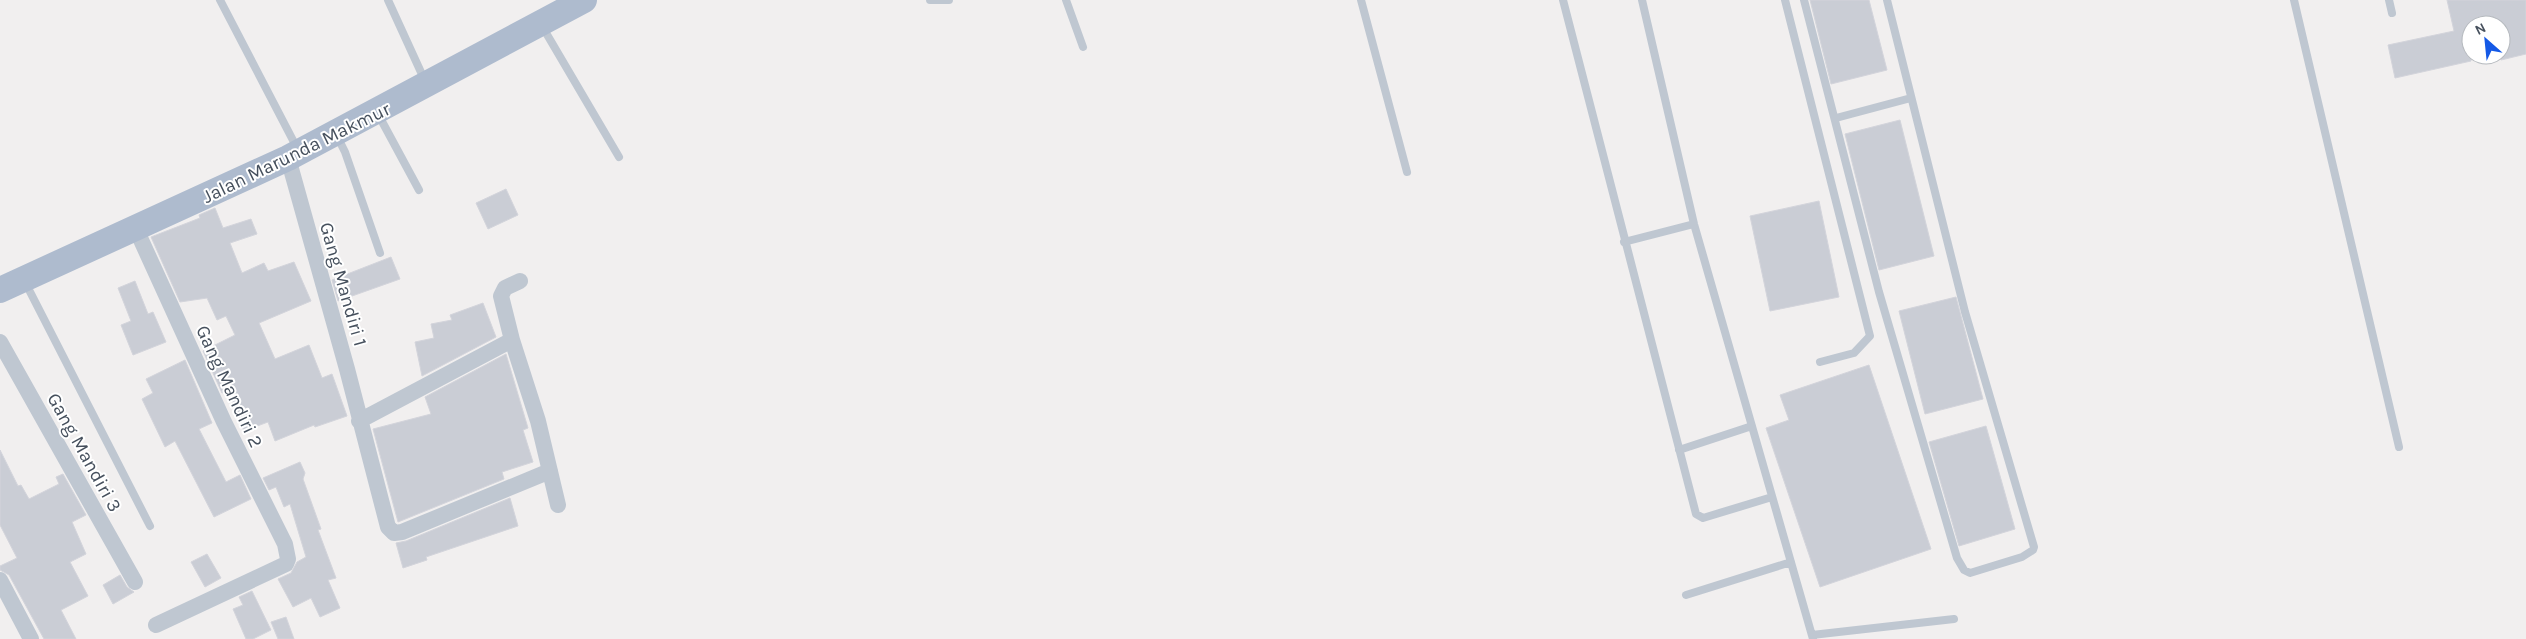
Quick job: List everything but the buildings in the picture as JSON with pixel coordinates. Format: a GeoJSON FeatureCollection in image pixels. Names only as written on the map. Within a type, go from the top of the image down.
{"type":"FeatureCollection","features":[{"type":"Feature","properties":{"kind":"main road","name":"Jalan Marunda Makmur"},"geometry":{"type":"LineString","coordinates":[[0,290],[294,155],[584,0]]}},
{"type":"Feature","properties":{"kind":"street","name":"Gang Mandiri 1"},"geometry":{"type":"LineString","coordinates":[[294,155],[359,421],[388,528],[394,533],[550,470]]}},
{"type":"Feature","properties":{"kind":"street","name":"Gang Mandiri 2"},"geometry":{"type":"LineString","coordinates":[[136,229],[224,422],[285,544],[288,559],[286,564],[156,625]]}},
{"type":"Feature","properties":{"kind":"street"},"geometry":{"type":"LineString","coordinates":[[520,281],[505,288],[501,293],[512,340],[538,421],[558,505]]}},
{"type":"Feature","properties":{"kind":"street"},"geometry":{"type":"LineString","coordinates":[[359,421],[512,340]]}},
{"type":"Feature","properties":{"kind":"street","name":"Gang Mandiri 3"},"geometry":{"type":"LineString","coordinates":[[0,342],[135,582]]}},
{"type":"Feature","properties":{"kind":"street"},"geometry":{"type":"LineString","coordinates":[[0,580],[32,639]]}},
{"type":"Feature","properties":{"kind":"lane"},"geometry":{"type":"LineString","coordinates":[[220,0],[294,155]]}},
{"type":"Feature","properties":{"kind":"lane"},"geometry":{"type":"LineString","coordinates":[[388,0],[427,85]]}},
{"type":"Feature","properties":{"kind":"lane"},"geometry":{"type":"LineString","coordinates":[[930,0],[949,0]]}},
{"type":"Feature","properties":{"kind":"lane"},"geometry":{"type":"LineString","coordinates":[[1066,0],[1084,47]]}},
{"type":"Feature","properties":{"kind":"lane"},"geometry":{"type":"LineString","coordinates":[[1361,0],[1407,172]]}},
{"type":"Feature","properties":{"kind":"lane"},"geometry":{"type":"LineString","coordinates":[[1562,0],[1679,450],[1699,518],[1772,497]]}},
{"type":"Feature","properties":{"kind":"lane"},"geometry":{"type":"LineString","coordinates":[[1642,0],[1694,224],[1812,637],[1954,619]]}},
{"type":"Feature","properties":{"kind":"lane"},"geometry":{"type":"LineString","coordinates":[[1785,0],[1870,336],[1854,353],[1820,362]]}},
{"type":"Feature","properties":{"kind":"lane"},"geometry":{"type":"LineString","coordinates":[[1804,0],[1836,118],[1879,292],[1957,558],[1964,570],[1970,573],[2022,557],[2033,550],[2034,547],[1965,312],[1887,0]]}},
{"type":"Feature","properties":{"kind":"lane"},"geometry":{"type":"LineString","coordinates":[[2294,0],[2399,447]]}},
{"type":"Feature","properties":{"kind":"lane"},"geometry":{"type":"LineString","coordinates":[[2389,0],[2392,13]]}},
{"type":"Feature","properties":{"kind":"lane"},"geometry":{"type":"LineString","coordinates":[[540,24],[619,157]]}},
{"type":"Feature","properties":{"kind":"lane"},"geometry":{"type":"LineString","coordinates":[[1836,118],[1911,98]]}},
{"type":"Feature","properties":{"kind":"lane"},"geometry":{"type":"LineString","coordinates":[[377,112],[419,190]]}},
{"type":"Feature","properties":{"kind":"lane"},"geometry":{"type":"LineString","coordinates":[[336,134],[345,152],[380,253]]}},
{"type":"Feature","properties":{"kind":"lane"},"geometry":{"type":"LineString","coordinates":[[1624,242],[1694,224]]}},
{"type":"Feature","properties":{"kind":"lane"},"geometry":{"type":"LineString","coordinates":[[24,280],[150,526]]}},
{"type":"Feature","properties":{"kind":"lane"},"geometry":{"type":"LineString","coordinates":[[1679,450],[1752,426]]}},
{"type":"Feature","properties":{"kind":"lane"},"geometry":{"type":"LineString","coordinates":[[1686,595],[1791,562]]}}]}
